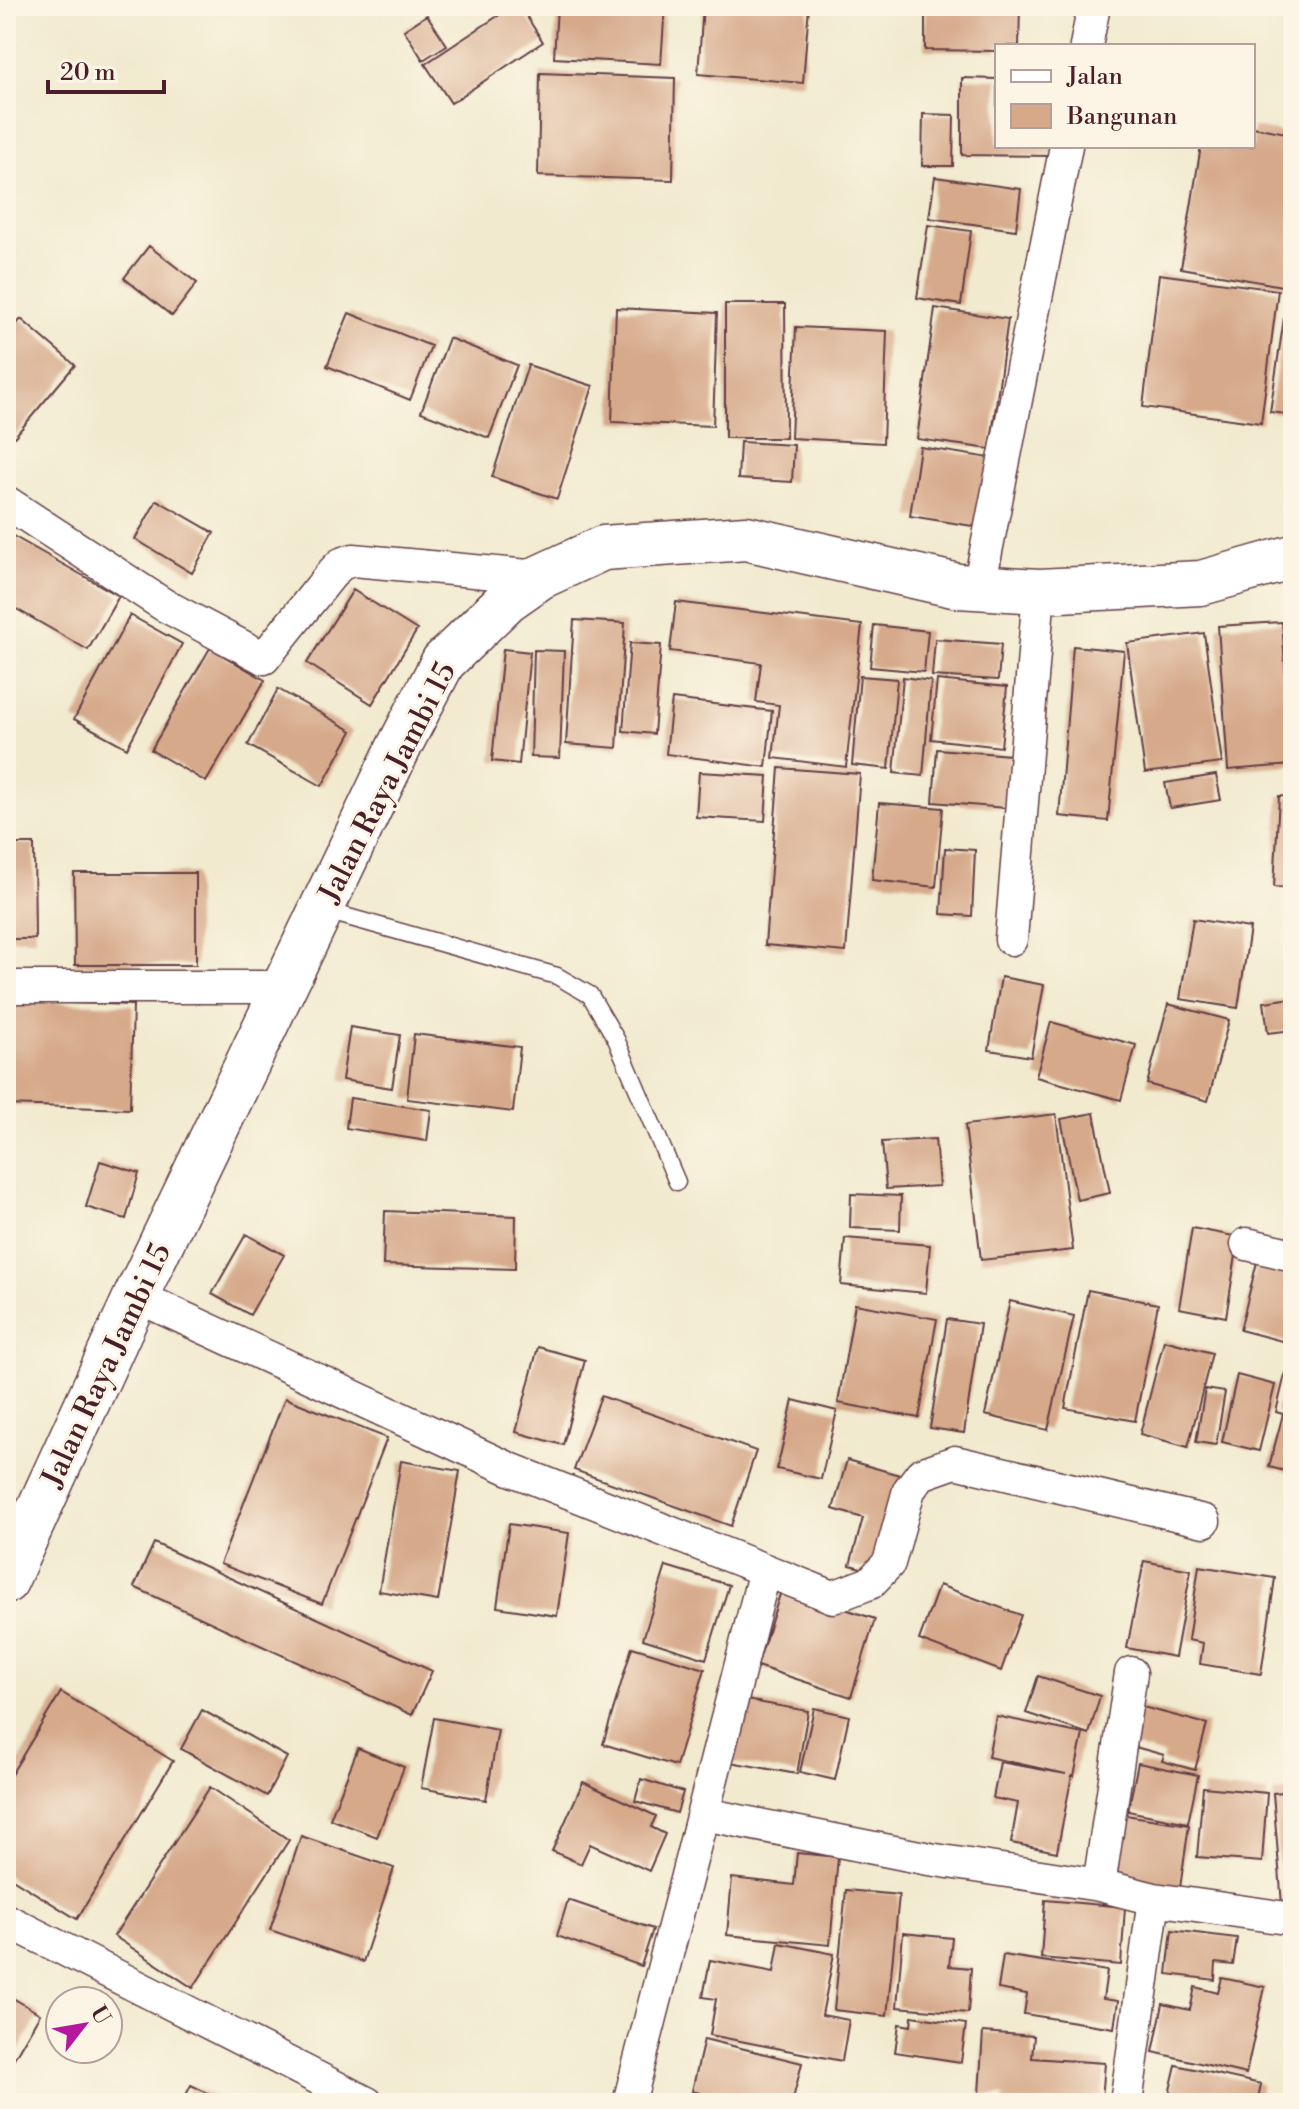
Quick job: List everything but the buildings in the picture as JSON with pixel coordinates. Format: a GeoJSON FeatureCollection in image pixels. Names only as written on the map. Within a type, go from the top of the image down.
{"type":"FeatureCollection","features":[{"type":"Feature","properties":{"kind":"highway","name":"Jalan Raya Jambi 15"},"geometry":{"type":"LineString","coordinates":[[6,1581],[136,1296],[443,662],[507,600],[540,577],[603,548],[746,538],[958,586],[1039,591],[1201,583],[1293,557]]}},
{"type":"Feature","properties":{"kind":"street"},"geometry":{"type":"LineString","coordinates":[[1086,44],[1094,6]]}},
{"type":"Feature","properties":{"kind":"street"},"geometry":{"type":"LineString","coordinates":[[979,587],[1066,148]]}},
{"type":"Feature","properties":{"kind":"street"},"geometry":{"type":"LineString","coordinates":[[6,502],[164,605],[264,658],[333,572],[341,564],[353,560],[540,577]]}},
{"type":"Feature","properties":{"kind":"street"},"geometry":{"type":"LineString","coordinates":[[1011,939],[1039,591]]}},
{"type":"Feature","properties":{"kind":"street"},"geometry":{"type":"LineString","coordinates":[[6,987],[284,987]]}},
{"type":"Feature","properties":{"kind":"street"},"geometry":{"type":"LineString","coordinates":[[1247,1244],[1293,1255]]}},
{"type":"Feature","properties":{"kind":"street"},"geometry":{"type":"LineString","coordinates":[[136,1296],[510,1469],[833,1597],[870,1583],[889,1563],[909,1490],[921,1474],[955,1462],[1204,1521]]}},
{"type":"Feature","properties":{"kind":"street"},"geometry":{"type":"LineString","coordinates":[[629,2103],[765,1570]]}},
{"type":"Feature","properties":{"kind":"street"},"geometry":{"type":"LineString","coordinates":[[1099,1885],[1131,1673]]}},
{"type":"Feature","properties":{"kind":"street"},"geometry":{"type":"LineString","coordinates":[[704,1814],[929,1859],[1099,1885],[1154,1899],[1293,1919]]}},
{"type":"Feature","properties":{"kind":"street"},"geometry":{"type":"LineString","coordinates":[[1126,2103],[1154,1899]]}},
{"type":"Feature","properties":{"kind":"street"},"geometry":{"type":"LineString","coordinates":[[6,1920],[367,2103]]}},
{"type":"Feature","properties":{"kind":"lane"},"geometry":{"type":"LineString","coordinates":[[322,909],[557,976],[590,995],[616,1039],[677,1182]]}}]}
